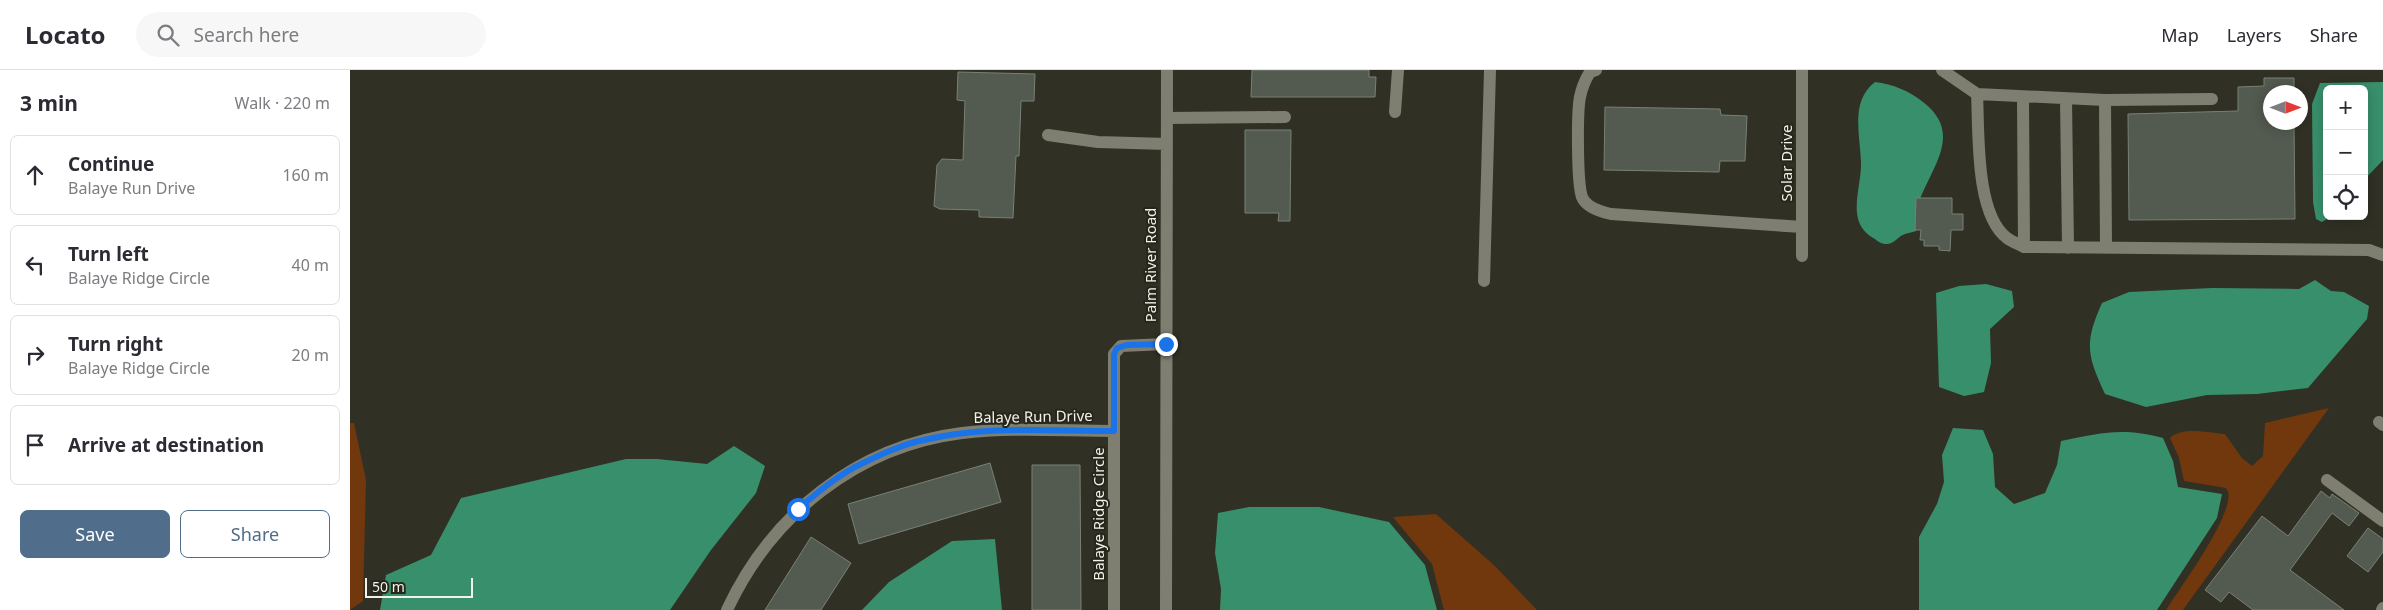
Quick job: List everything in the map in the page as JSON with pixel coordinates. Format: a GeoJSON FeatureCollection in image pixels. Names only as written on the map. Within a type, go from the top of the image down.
{"type":"FeatureCollection","features":[{"type":"Feature","properties":{"kind":"street","name":"Palm River Road"},"geometry":{"type":"LineString","coordinates":[[1166,610],[1167,70]]}},
{"type":"Feature","properties":{"kind":"street"},"geometry":{"type":"LineString","coordinates":[[1395,112],[1398,70]]}},
{"type":"Feature","properties":{"kind":"street"},"geometry":{"type":"LineString","coordinates":[[1484,281],[1490,70]]}},
{"type":"Feature","properties":{"kind":"street"},"geometry":{"type":"LineString","coordinates":[[1596,70],[1590,72],[1585,81],[1580,108],[1580,182],[1582,197],[1590,205],[1611,214],[1802,227]]}},
{"type":"Feature","properties":{"kind":"street","name":"Solar Drive"},"geometry":{"type":"LineString","coordinates":[[1802,70],[1802,256]]}},
{"type":"Feature","properties":{"kind":"street"},"geometry":{"type":"LineString","coordinates":[[1942,70],[1977,94],[2024,98],[2105,100],[2212,99]]}},
{"type":"Feature","properties":{"kind":"street"},"geometry":{"type":"LineString","coordinates":[[1977,94],[1982,187],[1988,209],[1996,226],[2007,239],[2024,247],[2369,250],[2383,255]]}},
{"type":"Feature","properties":{"kind":"street"},"geometry":{"type":"LineString","coordinates":[[2024,98],[2024,247]]}},
{"type":"Feature","properties":{"kind":"street"},"geometry":{"type":"LineString","coordinates":[[2066,99],[2068,248]]}},
{"type":"Feature","properties":{"kind":"street"},"geometry":{"type":"LineString","coordinates":[[2105,100],[2106,248]]}},
{"type":"Feature","properties":{"kind":"street"},"geometry":{"type":"LineString","coordinates":[[1167,118],[1285,117]]}},
{"type":"Feature","properties":{"kind":"street"},"geometry":{"type":"LineString","coordinates":[[1048,135],[1098,142],[1167,144]]}},
{"type":"Feature","properties":{"kind":"street","name":"Balaye Ridge Circle"},"geometry":{"type":"LineString","coordinates":[[1114,610],[1114,354],[1117,348],[1127,345],[1166,344]]}},
{"type":"Feature","properties":{"kind":"street","name":"Balaye Run Drive"},"geometry":{"type":"LineString","coordinates":[[726,610],[745,574],[777,531],[798,509],[828,484],[862,463],[922,440],[962,433],[1001,430],[1114,431]]}},
{"type":"Feature","properties":{"kind":"street"},"geometry":{"type":"LineString","coordinates":[[2328,480],[2383,521]]}},
{"type":"Feature","properties":{"kind":"shaded area"},"geometry":{"type":"Polygon","coordinates":[[[1875,82],[1888,84],[1900,89],[1923,102],[1936,114],[1942,127],[1943,140],[1940,153],[1917,208],[1916,231],[1902,235],[1888,244],[1880,242],[1866,232],[1860,224],[1857,214],[1861,172],[1858,129],[1859,108],[1867,90],[1875,82]]]}},
{"type":"Feature","properties":{"kind":"shaded area"},"geometry":{"type":"Polygon","coordinates":[[[2383,82],[2383,160],[2368,176],[2368,85],[2323,85],[2323,220],[2325,220],[2322,222],[2316,219],[2313,202],[2312,104],[2320,83],[2383,82]]]}},
{"type":"Feature","properties":{"kind":"shaded area"},"geometry":{"type":"Polygon","coordinates":[[[2315,280],[2331,291],[2344,292],[2369,306],[2367,319],[2308,388],[2257,394],[2207,395],[2146,407],[2105,394],[2094,369],[2090,349],[2092,329],[2102,303],[2129,292],[2212,288],[2299,289],[2315,280]]]}},
{"type":"Feature","properties":{"kind":"shaded area"},"geometry":{"type":"Polygon","coordinates":[[[1986,284],[2012,291],[2014,307],[1990,329],[1991,363],[1984,392],[1964,396],[1939,387],[1936,293],[1959,286],[1986,284]]]}},
{"type":"Feature","properties":{"kind":"shaded area"},"geometry":{"type":"Polygon","coordinates":[[[2329,408],[2183,610],[2166,610],[2217,529],[2225,512],[2228,497],[2226,488],[2184,481],[2179,458],[2170,438],[2175,434],[2189,431],[2225,434],[2242,458],[2252,466],[2263,456],[2265,423],[2329,408]]]}},
{"type":"Feature","properties":{"kind":"shaded area"},"geometry":{"type":"Polygon","coordinates":[[[350,423],[354,423],[366,480],[363,601],[350,610],[350,423]]]}},
{"type":"Feature","properties":{"kind":"shaded area"},"geometry":{"type":"Polygon","coordinates":[[[1953,428],[1983,430],[1993,454],[1995,487],[2014,504],[2045,493],[2057,465],[2061,441],[2112,432],[2136,433],[2163,438],[2173,461],[2178,487],[2222,494],[2217,518],[2157,610],[1919,610],[1919,537],[1937,504],[1944,482],[1942,455],[1953,428]]]}},
{"type":"Feature","properties":{"kind":"shaded area"},"geometry":{"type":"Polygon","coordinates":[[[734,446],[765,466],[756,493],[711,550],[670,610],[380,610],[386,575],[431,555],[461,498],[626,459],[657,459],[707,464],[734,446]]]}},
{"type":"Feature","properties":{"kind":"shaded area"},"geometry":{"type":"Polygon","coordinates":[[[1249,507],[1319,507],[1389,522],[1425,565],[1437,610],[1220,610],[1221,589],[1215,553],[1218,513],[1249,507]]]}},
{"type":"Feature","properties":{"kind":"shaded area"},"geometry":{"type":"Polygon","coordinates":[[[1436,514],[1495,566],[1537,610],[1444,610],[1432,564],[1393,517],[1436,514]]]}},
{"type":"Feature","properties":{"kind":"shaded area"},"geometry":{"type":"Polygon","coordinates":[[[995,539],[1002,610],[862,610],[889,582],[952,541],[995,539]]]}},
{"type":"Feature","properties":{"kind":"building"},"geometry":{"type":"Polygon","coordinates":[[[1252,70],[1369,70],[1369,77],[1376,77],[1375,97],[1251,97],[1252,70]]]}},
{"type":"Feature","properties":{"kind":"building"},"geometry":{"type":"Polygon","coordinates":[[[958,72],[1035,74],[1034,101],[1021,101],[1019,156],[1016,156],[1013,218],[979,217],[979,210],[940,209],[934,206],[937,165],[942,159],[963,160],[965,101],[957,100],[958,72]]]}},
{"type":"Feature","properties":{"kind":"building"},"geometry":{"type":"Polygon","coordinates":[[[2264,78],[2294,78],[2294,85],[2264,85],[2264,78]]]}},
{"type":"Feature","properties":{"kind":"building"},"geometry":{"type":"Polygon","coordinates":[[[2263,86],[2263,130],[2294,130],[2295,219],[2129,220],[2128,114],[2238,111],[2238,87],[2263,86]]]}},
{"type":"Feature","properties":{"kind":"building"},"geometry":{"type":"Polygon","coordinates":[[[1605,107],[1720,109],[1721,115],[1747,116],[1745,161],[1720,161],[1719,172],[1604,170],[1605,107]]]}},
{"type":"Feature","properties":{"kind":"building"},"geometry":{"type":"Polygon","coordinates":[[[1245,130],[1291,130],[1290,221],[1278,221],[1279,213],[1245,213],[1245,130]]]}},
{"type":"Feature","properties":{"kind":"building"},"geometry":{"type":"Polygon","coordinates":[[[1916,198],[1952,198],[1952,214],[1963,214],[1963,230],[1951,230],[1950,251],[1939,250],[1939,246],[1924,246],[1924,240],[1920,240],[1921,230],[1915,230],[1916,198]]]}},
{"type":"Feature","properties":{"kind":"building"},"geometry":{"type":"Polygon","coordinates":[[[990,463],[1001,502],[859,544],[848,504],[990,463]]]}},
{"type":"Feature","properties":{"kind":"building"},"geometry":{"type":"Polygon","coordinates":[[[1032,465],[1080,465],[1081,610],[1032,610],[1032,465]]]}},
{"type":"Feature","properties":{"kind":"building"},"geometry":{"type":"Polygon","coordinates":[[[2321,491],[2330,498],[2332,494],[2359,513],[2349,526],[2332,513],[2290,570],[2344,610],[2253,610],[2229,592],[2221,602],[2205,590],[2262,516],[2288,536],[2321,491]]]}},
{"type":"Feature","properties":{"kind":"building"},"geometry":{"type":"Polygon","coordinates":[[[2368,528],[2383,539],[2383,552],[2368,572],[2347,556],[2368,528]]]}},
{"type":"Feature","properties":{"kind":"building"},"geometry":{"type":"Polygon","coordinates":[[[811,537],[851,563],[821,610],[765,610],[811,537]]]}},
{"type":"Feature","properties":{"kind":"route"},"geometry":{"type":"LineString","coordinates":[[798,509],[828,484],[862,463],[922,440],[962,433],[1001,430],[1114,431],[1114,354],[1117,348],[1127,345],[1166,344]]}}]}
